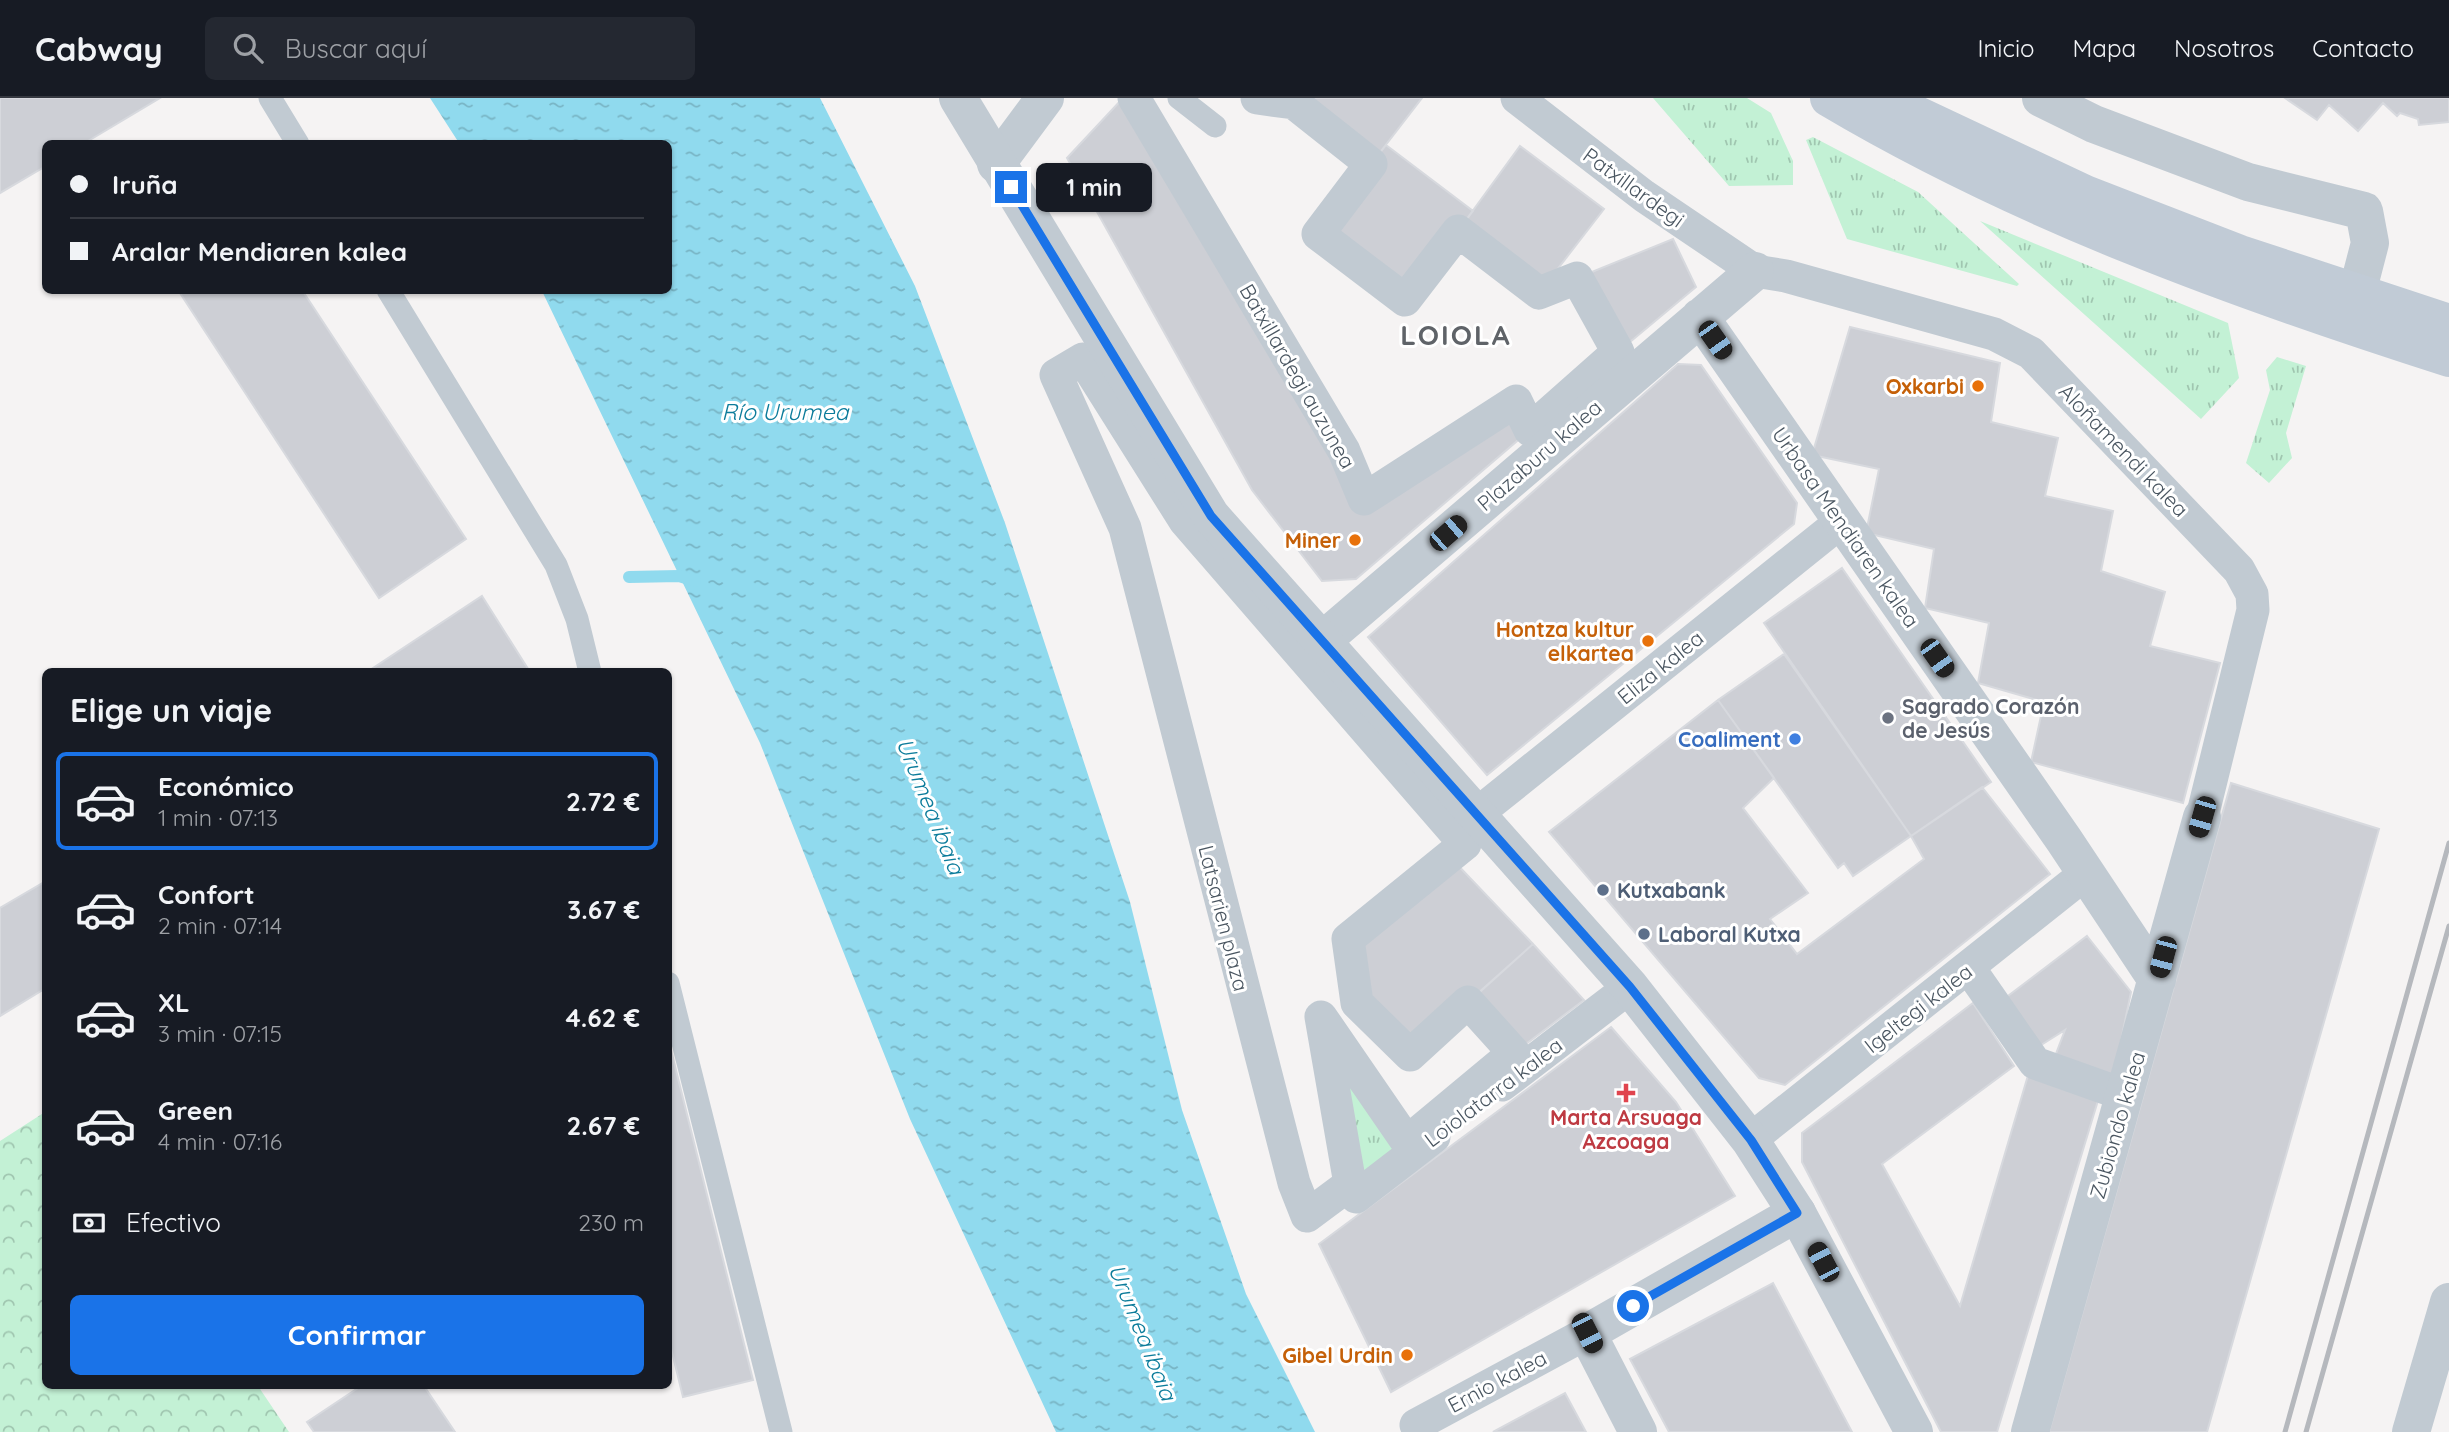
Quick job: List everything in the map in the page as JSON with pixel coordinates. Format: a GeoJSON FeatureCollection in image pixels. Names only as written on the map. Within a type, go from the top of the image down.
{"type":"FeatureCollection","features":[{"type":"Feature","properties":{"kind":"main road"},"geometry":{"type":"LineString","coordinates":[[1829,98],[1882,130],[2073,220],[2228,282],[2449,358]]}},
{"type":"Feature","properties":{"kind":"main road"},"geometry":{"type":"LineString","coordinates":[[1881,98],[2085,194],[2240,254],[2449,323]]}},
{"type":"Feature","properties":{"kind":"street"},"geometry":{"type":"LineString","coordinates":[[958,98],[1211,516],[1630,987],[1751,1140],[1797,1213],[1914,1432]]}},
{"type":"Feature","properties":{"kind":"street"},"geometry":{"type":"LineString","coordinates":[[996,164],[1045,98]]}},
{"type":"Feature","properties":{"kind":"street","name":"Batxillardegi auzunea"},"geometry":{"type":"LineString","coordinates":[[1135,98],[1344,451],[1364,499],[1516,401],[1531,430],[1618,352],[1577,278],[1539,293],[1458,231],[1405,300],[1318,234],[1371,164],[1294,103],[1257,98]]}},
{"type":"Feature","properties":{"kind":"street","name":"Patxillardegi"},"geometry":{"type":"LineString","coordinates":[[1517,98],[1644,196],[1755,271]]}},
{"type":"Feature","properties":{"kind":"street"},"geometry":{"type":"LineString","coordinates":[[2041,98],[2094,124],[2248,182],[2364,211],[2370,243],[2357,293]]}},
{"type":"Feature","properties":{"kind":"street","name":"Plazaburu kalea"},"geometry":{"type":"LineString","coordinates":[[1323,640],[1755,271]]}},
{"type":"Feature","properties":{"kind":"street","name":"Aloñamendi kalea"},"geometry":{"type":"LineString","coordinates":[[1755,271],[1786,276],[1994,334],[2031,353],[2239,570],[2252,594],[2253,610],[2202,817]]}},
{"type":"Feature","properties":{"kind":"street","name":"Urbasa Mendiaren kalea"},"geometry":{"type":"LineString","coordinates":[[1699,317],[2157,980]]}},
{"type":"Feature","properties":{"kind":"street","name":"Latsarien plaza"},"geometry":{"type":"LineString","coordinates":[[1083,359],[1185,522],[1465,844],[1450,857],[1348,939],[1357,1003],[1410,1055],[1468,1002],[1514,1053],[1407,1142],[1321,1017],[1350,1184],[1307,1216],[1294,1183],[1125,528],[1056,375],[1083,359]]}},
{"type":"Feature","properties":{"kind":"street","name":"Eliza kalea"},"geometry":{"type":"LineString","coordinates":[[1478,813],[1842,521]]}},
{"type":"Feature","properties":{"kind":"street","name":"Zubiondo kalea"},"geometry":{"type":"LineString","coordinates":[[2030,1432],[2202,817]]}},
{"type":"Feature","properties":{"kind":"street","name":"Igeltegi kalea"},"geometry":{"type":"LineString","coordinates":[[1751,1140],[2085,874]]}},
{"type":"Feature","properties":{"kind":"street"},"geometry":{"type":"LineString","coordinates":[[1969,968],[2035,1063],[2125,1095]]}},
{"type":"Feature","properties":{"kind":"street","name":"Loiolatarra kalea"},"geometry":{"type":"LineString","coordinates":[[1356,1197],[1630,987]]}},
{"type":"Feature","properties":{"kind":"street","name":"Ernio kalea"},"geometry":{"type":"LineString","coordinates":[[1416,1425],[1587,1333],[1797,1213]]}},
{"type":"Feature","properties":{"kind":"street"},"geometry":{"type":"LineString","coordinates":[[2411,1432],[2449,1301]]}},
{"type":"Feature","properties":{"kind":"street"},"geometry":{"type":"LineString","coordinates":[[1587,1333],[1639,1432]]}},
{"type":"Feature","properties":{"kind":"lane"},"geometry":{"type":"LineString","coordinates":[[270,98],[296,140]]}},
{"type":"Feature","properties":{"kind":"lane"},"geometry":{"type":"LineString","coordinates":[[1179,98],[1215,127]]}},
{"type":"Feature","properties":{"kind":"lane"},"geometry":{"type":"LineString","coordinates":[[390,294],[556,565],[577,619],[589,668]]}},
{"type":"Feature","properties":{"kind":"lane"},"geometry":{"type":"LineString","coordinates":[[672,999],[781,1432]]}},
{"type":"Feature","properties":{"kind":"green space"},"geometry":{"type":"Polygon","coordinates":[[[1653,98],[1747,98],[1771,113],[1793,161],[1793,185],[1729,186],[1653,98]]]}},
{"type":"Feature","properties":{"kind":"green space"},"geometry":{"type":"Polygon","coordinates":[[[1813,137],[1918,192],[2019,284],[2017,286],[1847,239],[1806,140],[1813,137]]]}},
{"type":"Feature","properties":{"kind":"green space"},"geometry":{"type":"Polygon","coordinates":[[[1980,221],[2228,323],[2239,378],[2201,419],[1980,221]]]}},
{"type":"Feature","properties":{"kind":"green space"},"geometry":{"type":"Polygon","coordinates":[[[2277,357],[2306,366],[2286,433],[2292,458],[2269,483],[2246,463],[2270,390],[2266,370],[2277,357]]]}},
{"type":"Feature","properties":{"kind":"green space"},"geometry":{"type":"Polygon","coordinates":[[[1321,1017],[1407,1142],[1350,1184],[1321,1017]]]}},
{"type":"Feature","properties":{"kind":"green space"},"geometry":{"type":"Polygon","coordinates":[[[42,1114],[42,1389],[260,1389],[289,1432],[0,1432],[0,1141],[42,1114]]]}},
{"type":"Feature","properties":{"kind":"water","name":"Río Urumea"},"geometry":{"type":"Polygon","coordinates":[[[430,98],[820,98],[915,286],[1005,523],[1130,902],[1182,1110],[1246,1294],[1315,1432],[1056,1432],[910,1119],[760,743],[543,294],[672,294],[672,140],[457,140],[430,98]]]}},
{"type":"Feature","properties":{"kind":"building"},"geometry":{"type":"Polygon","coordinates":[[[0,98],[160,98],[90,140],[42,140],[42,168],[0,193],[0,98]]]}},
{"type":"Feature","properties":{"kind":"building"},"geometry":{"type":"Polygon","coordinates":[[[1123,98],[1364,499],[1516,401],[1530,430],[1356,579],[1322,581],[1252,490],[1067,158],[1123,98]]]}},
{"type":"Feature","properties":{"kind":"building"},"geometry":{"type":"Polygon","coordinates":[[[1297,98],[1422,98],[1371,164],[1297,98]]]}},
{"type":"Feature","properties":{"kind":"building"},"geometry":{"type":"Polygon","coordinates":[[[2285,98],[2449,98],[2449,122],[2419,125],[2418,119],[2400,113],[2397,116],[2383,103],[2358,131],[2329,105],[2317,120],[2285,98]]]}},
{"type":"Feature","properties":{"kind":"building"},"geometry":{"type":"Polygon","coordinates":[[[1386,145],[1473,211],[1405,300],[1318,234],[1386,145]]]}},
{"type":"Feature","properties":{"kind":"building"},"geometry":{"type":"Polygon","coordinates":[[[1520,146],[1604,209],[1539,293],[1458,231],[1520,146]]]}},
{"type":"Feature","properties":{"kind":"building"},"geometry":{"type":"Polygon","coordinates":[[[1673,239],[1696,287],[1618,352],[1577,278],[1673,239]]]}},
{"type":"Feature","properties":{"kind":"building"},"geometry":{"type":"Polygon","coordinates":[[[181,294],[305,294],[466,539],[379,598],[181,294]]]}},
{"type":"Feature","properties":{"kind":"building"},"geometry":{"type":"Polygon","coordinates":[[[1850,327],[2000,363],[1991,422],[2058,438],[2045,496],[2113,511],[2101,571],[2165,592],[2150,646],[2220,663],[2183,803],[2031,762],[2044,702],[1978,683],[1989,623],[1925,608],[1934,549],[1866,533],[1879,469],[1812,455],[1850,327]]]}},
{"type":"Feature","properties":{"kind":"building"},"geometry":{"type":"Polygon","coordinates":[[[1678,364],[1701,365],[1797,503],[1794,524],[1487,775],[1368,637],[1678,364]]]}},
{"type":"Feature","properties":{"kind":"building","name":"Sagrado Corazón de Jesús"},"geometry":{"type":"Polygon","coordinates":[[[1842,568],[1991,782],[1911,836],[1764,623],[1842,568]]]}},
{"type":"Feature","properties":{"kind":"building"},"geometry":{"type":"Polygon","coordinates":[[[482,596],[527,668],[373,668],[482,596]]]}},
{"type":"Feature","properties":{"kind":"building","name":"Coaliment"},"geometry":{"type":"Polygon","coordinates":[[[1784,654],[1911,836],[1853,876],[1844,863],[1838,868],[1718,700],[1784,654]]]}},
{"type":"Feature","properties":{"kind":"building"},"geometry":{"type":"Polygon","coordinates":[[[1718,700],[1774,778],[1743,808],[1808,893],[1770,919],[1797,954],[1924,859],[1911,836],[1982,787],[2050,874],[1785,1085],[1759,1078],[1549,832],[1718,700]]]}},
{"type":"Feature","properties":{"kind":"building"},"geometry":{"type":"Polygon","coordinates":[[[2231,783],[2379,829],[2207,1432],[2049,1432],[2231,783]]]}},
{"type":"Feature","properties":{"kind":"building"},"geometry":{"type":"Polygon","coordinates":[[[1450,857],[1533,944],[1410,1055],[1357,1003],[1348,939],[1450,857]]]}},
{"type":"Feature","properties":{"kind":"building"},"geometry":{"type":"Polygon","coordinates":[[[42,883],[42,990],[0,1016],[0,908],[42,883]]]}},
{"type":"Feature","properties":{"kind":"building"},"geometry":{"type":"Polygon","coordinates":[[[2087,936],[2131,992],[2114,1075],[2054,1059],[2065,1030],[2038,1047],[2004,999],[2087,936]]]}},
{"type":"Feature","properties":{"kind":"building"},"geometry":{"type":"Polygon","coordinates":[[[1533,944],[1584,1000],[1514,1053],[1468,1002],[1533,944]]]}},
{"type":"Feature","properties":{"kind":"building"},"geometry":{"type":"Polygon","coordinates":[[[1973,1003],[2014,1066],[1882,1164],[1960,1306],[2029,1072],[2100,1094],[1997,1432],[1941,1432],[1802,1162],[1802,1133],[1973,1003]]]}},
{"type":"Feature","properties":{"kind":"building"},"geometry":{"type":"Polygon","coordinates":[[[1611,1027],[1676,1102],[1735,1196],[1391,1392],[1319,1244],[1611,1027]]]}},
{"type":"Feature","properties":{"kind":"building"},"geometry":{"type":"Polygon","coordinates":[[[672,1054],[753,1380],[683,1397],[672,1352],[672,1054]]]}},
{"type":"Feature","properties":{"kind":"building"},"geometry":{"type":"Polygon","coordinates":[[[1773,1283],[1852,1432],[1669,1432],[1630,1359],[1773,1283]]]}},
{"type":"Feature","properties":{"kind":"building"},"geometry":{"type":"Polygon","coordinates":[[[356,1389],[426,1389],[455,1432],[314,1432],[307,1422],[356,1389]]]}},
{"type":"Feature","properties":{"kind":"building"},"geometry":{"type":"Polygon","coordinates":[[[1565,1393],[1586,1432],[1493,1432],[1565,1393]]]}},
{"type":"Feature","properties":{"kind":"waterway"},"geometry":{"type":"LineString","coordinates":[[629,577],[679,576],[695,581]]}},
{"type":"Feature","properties":{"kind":"railway"},"geometry":{"type":"LineString","coordinates":[[2285,1432],[2449,843]]}},
{"type":"Feature","properties":{"kind":"railway"},"geometry":{"type":"LineString","coordinates":[[2306,1432],[2449,926]]}},
{"type":"Feature","properties":{"kind":"place","name":"Oxkarbi"},"geometry":{"type":"Point","coordinates":[1978,386]}},
{"type":"Feature","properties":{"kind":"place","name":"Miner"},"geometry":{"type":"Point","coordinates":[1355,540]}},
{"type":"Feature","properties":{"kind":"place","name":"Hontza kultur elkartea"},"geometry":{"type":"Point","coordinates":[1648,641]}},
{"type":"Feature","properties":{"kind":"place","name":"Sagrado Corazón de Jesús"},"geometry":{"type":"Point","coordinates":[1888,718]}},
{"type":"Feature","properties":{"kind":"place","name":"Coaliment"},"geometry":{"type":"Point","coordinates":[1795,739]}},
{"type":"Feature","properties":{"kind":"place","name":"Kutxabank"},"geometry":{"type":"Point","coordinates":[1603,890]}},
{"type":"Feature","properties":{"kind":"place","name":"Laboral Kutxa"},"geometry":{"type":"Point","coordinates":[1644,934]}},
{"type":"Feature","properties":{"kind":"place","name":"Marta Arsuaga Azcoaga"},"geometry":{"type":"Point","coordinates":[1626,1093]}},
{"type":"Feature","properties":{"kind":"place","name":"Gibel Urdin"},"geometry":{"type":"Point","coordinates":[1407,1355]}},
{"type":"Feature","properties":{"kind":"district","name":"LOIOLA"},"geometry":{"type":"Point","coordinates":[1456,334]}},
{"type":"Feature","properties":{"kind":"route"},"geometry":{"type":"LineString","coordinates":[[1011,187],[1211,516],[1630,987],[1751,1140],[1797,1213],[1633,1306]]}},
{"type":"Feature","properties":{"kind":"water label","name":"Urumea ibaia"},"geometry":{"type":"Point","coordinates":[931,806]}},
{"type":"Feature","properties":{"kind":"water label","name":"Urumea ibaia"},"geometry":{"type":"Point","coordinates":[1143,1332]}}]}
